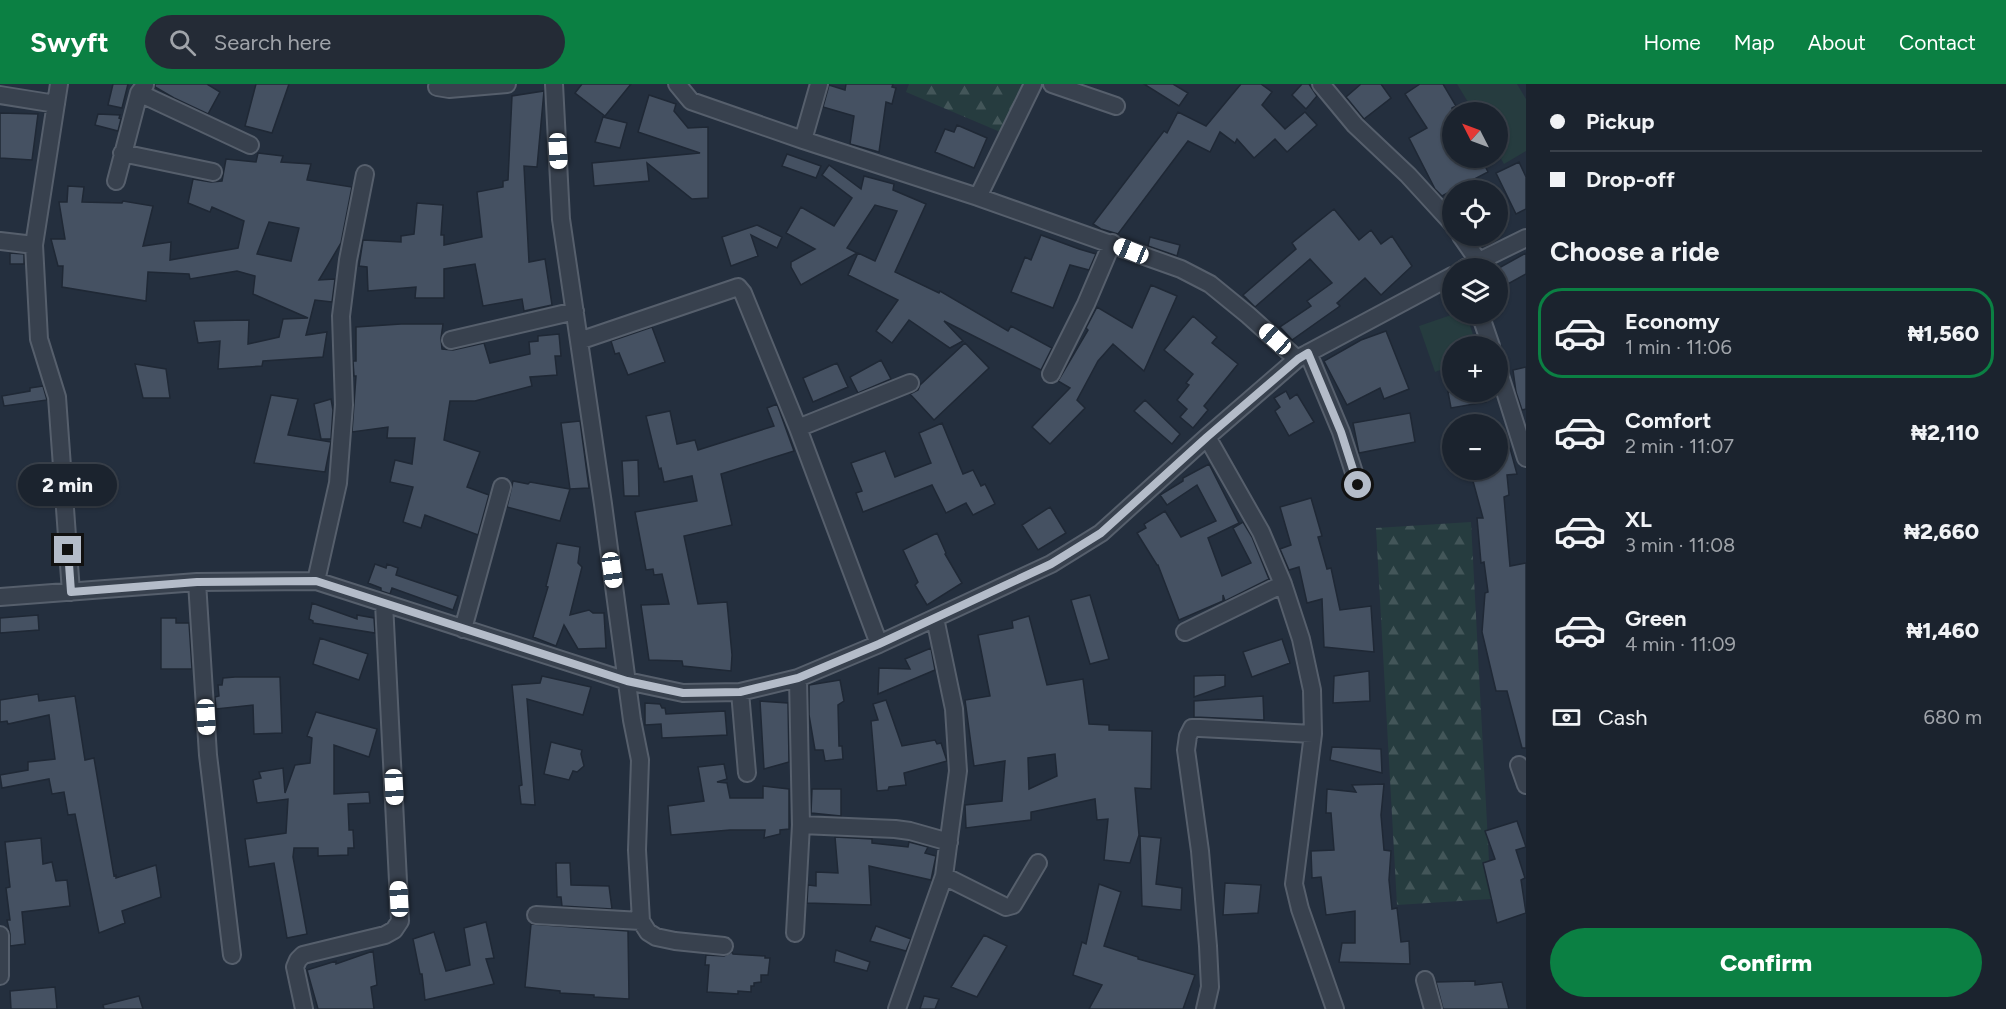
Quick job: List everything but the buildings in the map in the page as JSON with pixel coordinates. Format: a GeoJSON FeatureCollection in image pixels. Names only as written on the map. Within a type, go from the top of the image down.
{"type":"FeatureCollection","features":[{"type":"Feature","properties":{"kind":"street"},"geometry":{"type":"LineString","coordinates":[[59,84],[34,245],[39,339],[57,397],[71,592]]}},
{"type":"Feature","properties":{"kind":"street"},"geometry":{"type":"LineString","coordinates":[[436,87],[449,89],[507,84]]}},
{"type":"Feature","properties":{"kind":"street"},"geometry":{"type":"LineString","coordinates":[[554,84],[561,219],[640,760],[637,850],[641,921],[648,932],[656,937],[724,946]]}},
{"type":"Feature","properties":{"kind":"street"},"geometry":{"type":"LineString","coordinates":[[677,84],[692,101],[1112,243],[1181,269],[1210,284],[1303,356],[1341,432],[1358,485]]}},
{"type":"Feature","properties":{"kind":"street"},"geometry":{"type":"LineString","coordinates":[[803,140],[819,84]]}},
{"type":"Feature","properties":{"kind":"street"},"geometry":{"type":"LineString","coordinates":[[978,196],[1033,84]]}},
{"type":"Feature","properties":{"kind":"street"},"geometry":{"type":"LineString","coordinates":[[1052,84],[1116,106]]}},
{"type":"Feature","properties":{"kind":"street"},"geometry":{"type":"LineString","coordinates":[[1321,84],[1355,124],[1408,175],[1442,212]]}},
{"type":"Feature","properties":{"kind":"street"},"geometry":{"type":"LineString","coordinates":[[116,181],[122,153],[142,89],[250,145]]}},
{"type":"Feature","properties":{"kind":"street"},"geometry":{"type":"LineString","coordinates":[[0,96],[56,104]]}},
{"type":"Feature","properties":{"kind":"street"},"geometry":{"type":"LineString","coordinates":[[122,153],[213,172]]}},
{"type":"Feature","properties":{"kind":"street"},"geometry":{"type":"LineString","coordinates":[[316,581],[338,483],[344,405],[341,316],[348,260],[365,174]]}},
{"type":"Feature","properties":{"kind":"street"},"geometry":{"type":"LineString","coordinates":[[1487,258],[1526,238]]}},
{"type":"Feature","properties":{"kind":"street"},"geometry":{"type":"LineString","coordinates":[[0,241],[34,245]]}},
{"type":"Feature","properties":{"kind":"street"},"geometry":{"type":"LineString","coordinates":[[1051,374],[1086,304],[1112,243]]}},
{"type":"Feature","properties":{"kind":"street"},"geometry":{"type":"LineString","coordinates":[[0,597],[197,582],[316,581],[627,681],[683,693],[740,692],[798,678],[879,644],[1051,564],[1101,533],[1207,437],[1303,356],[1442,281]]}},
{"type":"Feature","properties":{"kind":"street"},"geometry":{"type":"LineString","coordinates":[[579,341],[738,287],[743,293],[798,428],[879,644]]}},
{"type":"Feature","properties":{"kind":"street"},"geometry":{"type":"LineString","coordinates":[[451,340],[575,311]]}},
{"type":"Feature","properties":{"kind":"street"},"geometry":{"type":"LineString","coordinates":[[798,428],[910,383]]}},
{"type":"Feature","properties":{"kind":"street"},"geometry":{"type":"LineString","coordinates":[[1508,401],[1526,458]]}},
{"type":"Feature","properties":{"kind":"street"},"geometry":{"type":"LineString","coordinates":[[1207,437],[1261,532],[1283,584],[1301,639],[1312,690],[1314,734],[1294,884],[1300,909],[1335,1009]]}},
{"type":"Feature","properties":{"kind":"street"},"geometry":{"type":"LineString","coordinates":[[463,629],[502,487]]}},
{"type":"Feature","properties":{"kind":"street"},"geometry":{"type":"LineString","coordinates":[[197,582],[208,755],[232,955]]}},
{"type":"Feature","properties":{"kind":"street"},"geometry":{"type":"LineString","coordinates":[[1185,632],[1283,584]]}},
{"type":"Feature","properties":{"kind":"street"},"geometry":{"type":"LineString","coordinates":[[304,1009],[295,967],[303,955],[385,935],[394,930],[400,921],[384,603]]}},
{"type":"Feature","properties":{"kind":"street"},"geometry":{"type":"LineString","coordinates":[[897,1009],[944,876],[958,771],[954,709],[935,618]]}},
{"type":"Feature","properties":{"kind":"street"},"geometry":{"type":"LineString","coordinates":[[795,933],[801,825],[798,678]]}},
{"type":"Feature","properties":{"kind":"street"},"geometry":{"type":"LineString","coordinates":[[740,692],[747,773]]}},
{"type":"Feature","properties":{"kind":"street"},"geometry":{"type":"LineString","coordinates":[[1205,1009],[1210,987],[1208,946],[1200,851],[1186,750],[1188,736],[1192,728],[1314,734]]}},
{"type":"Feature","properties":{"kind":"street"},"geometry":{"type":"LineString","coordinates":[[1519,765],[1526,785]]}},
{"type":"Feature","properties":{"kind":"street"},"geometry":{"type":"LineString","coordinates":[[801,825],[895,829],[949,842]]}},
{"type":"Feature","properties":{"kind":"street"},"geometry":{"type":"LineString","coordinates":[[944,876],[1006,907],[1013,905],[1038,863]]}},
{"type":"Feature","properties":{"kind":"street"},"geometry":{"type":"LineString","coordinates":[[536,915],[641,921]]}},
{"type":"Feature","properties":{"kind":"street"},"geometry":{"type":"LineString","coordinates":[[0,935],[0,975]]}},
{"type":"Feature","properties":{"kind":"street"},"geometry":{"type":"LineString","coordinates":[[1425,980],[1433,1009]]}},
{"type":"Feature","properties":{"kind":"green space"},"geometry":{"type":"Polygon","coordinates":[[[909,84],[1019,84],[1025,86],[1005,134],[906,92],[909,84]]]}},
{"type":"Feature","properties":{"kind":"green space"},"geometry":{"type":"Polygon","coordinates":[[[1457,84],[1517,84],[1526,99],[1526,151],[1508,162],[1508,102],[1468,102],[1457,84]]]}},
{"type":"Feature","properties":{"kind":"green space"},"geometry":{"type":"Polygon","coordinates":[[[1442,318],[1442,324],[1469,324],[1474,336],[1442,336],[1442,370],[1435,372],[1419,326],[1442,318]]]}},
{"type":"Feature","properties":{"kind":"green space"},"geometry":{"type":"Polygon","coordinates":[[[1471,522],[1491,899],[1397,905],[1376,528],[1471,522]]]}},
{"type":"Feature","properties":{"kind":"route"},"geometry":{"type":"LineString","coordinates":[[68,550],[71,592],[197,582],[316,581],[627,681],[683,693],[740,692],[798,678],[879,644],[1051,564],[1101,533],[1207,437],[1308,353],[1341,432],[1358,485]]}}]}
